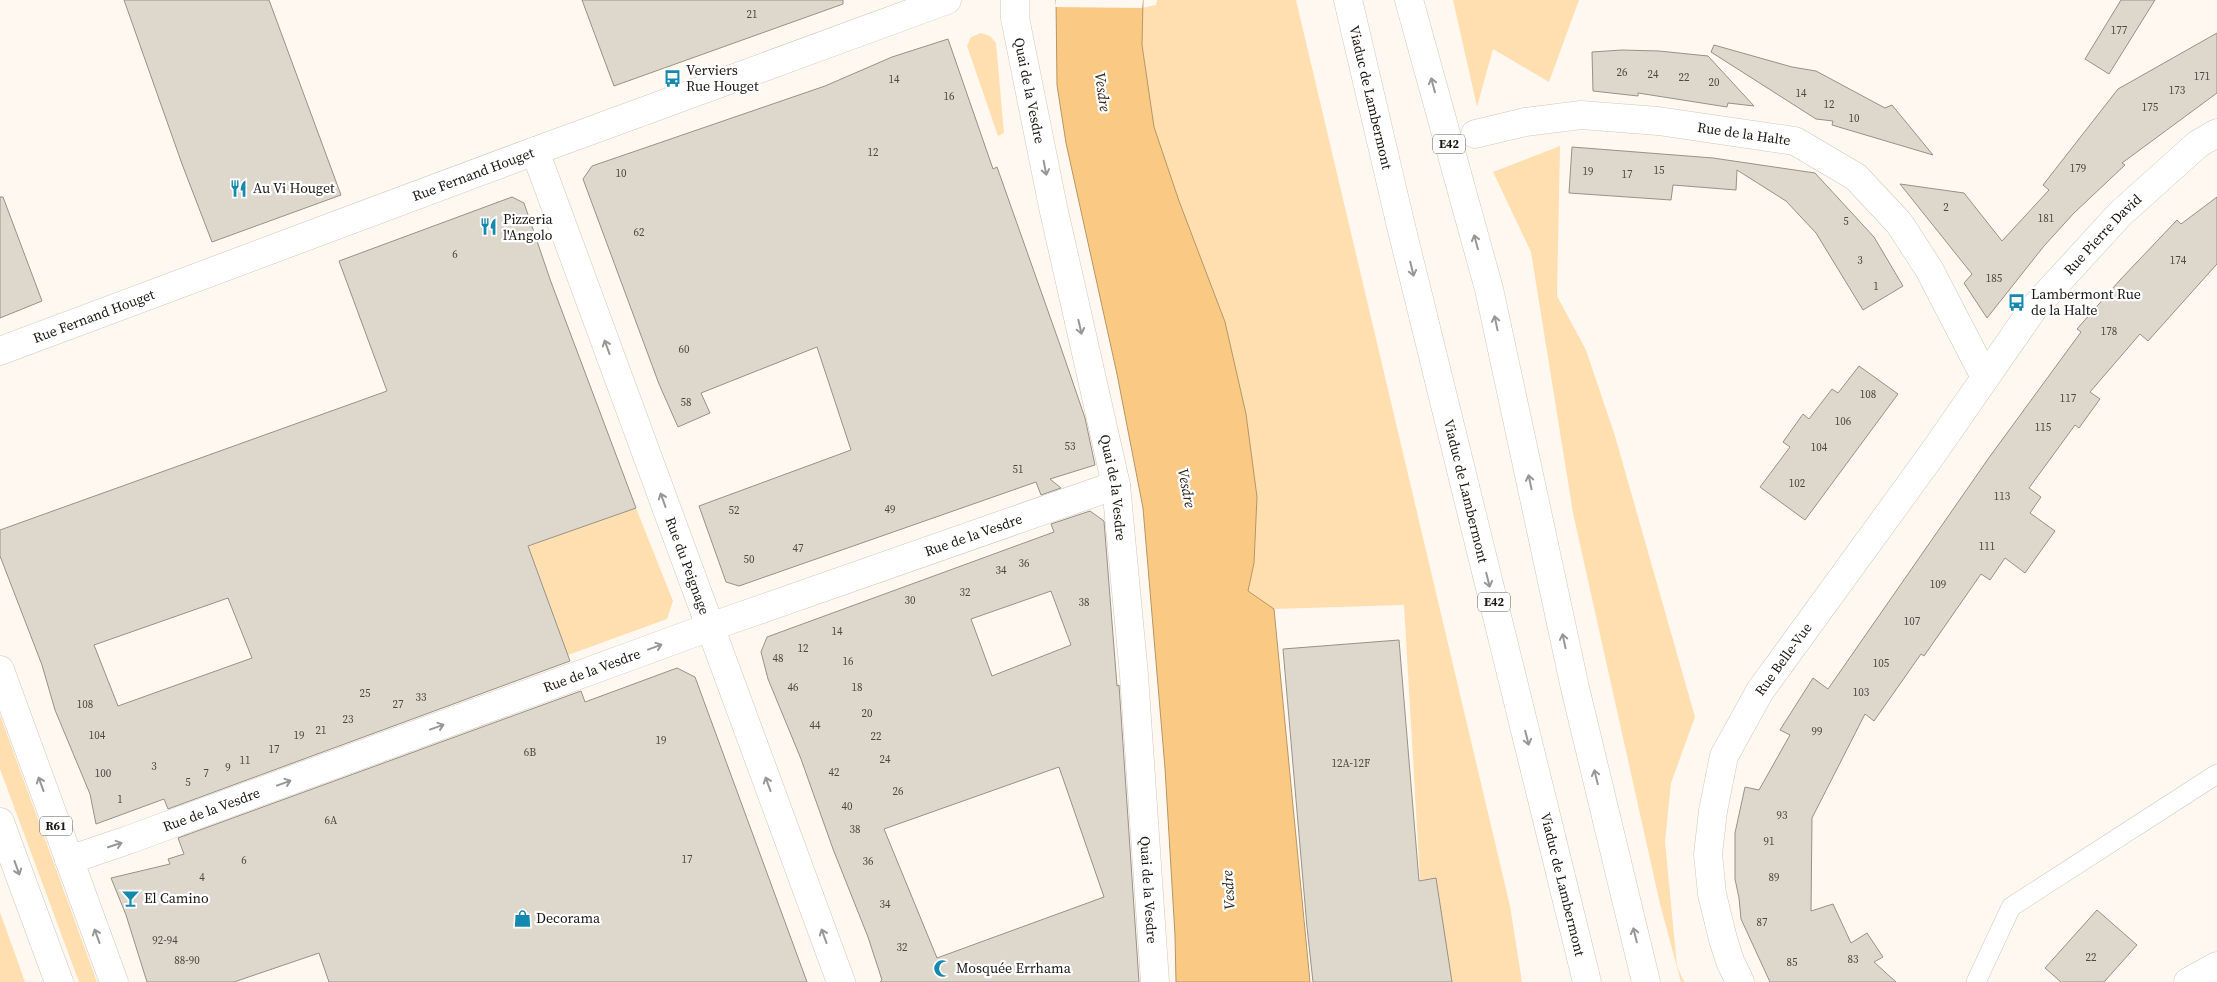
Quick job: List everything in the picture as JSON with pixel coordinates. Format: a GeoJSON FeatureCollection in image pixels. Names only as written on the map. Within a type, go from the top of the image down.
{"type":"FeatureCollection","features":[{"type":"Feature","properties":{"kind":"main road","name":"Rue Fernand Houget"},"geometry":{"type":"LineString","coordinates":[[0,351],[535,151],[947,0]]}},
{"type":"Feature","properties":{"kind":"main road","name":"Quai de la Vesdre"},"geometry":{"type":"LineString","coordinates":[[1015,0],[1015,18],[1053,207],[1116,485],[1134,675],[1155,982]]}},
{"type":"Feature","properties":{"kind":"main road","name":"Viaduc de Lambermont"},"geometry":{"type":"LineString","coordinates":[[1348,0],[1400,222],[1587,982]]}},
{"type":"Feature","properties":{"kind":"main road","name":"E42"},"geometry":{"type":"LineString","coordinates":[[1409,0],[1489,289],[1574,688],[1646,982]]}},
{"type":"Feature","properties":{"kind":"main road","name":"Rue de la Halte"},"geometry":{"type":"LineString","coordinates":[[1475,134],[1524,122],[1582,115],[1658,121],[1795,141],[1856,176],[1900,223],[1929,269],[1985,377]]}},
{"type":"Feature","properties":{"kind":"main road","name":"Rue Pierre David"},"geometry":{"type":"LineString","coordinates":[[1985,377],[2034,309],[2120,214],[2198,144],[2217,133]]}},
{"type":"Feature","properties":{"kind":"main road","name":"Rue du Peignage"},"geometry":{"type":"LineString","coordinates":[[535,151],[841,982]]}},
{"type":"Feature","properties":{"kind":"main road","name":"Rue Belle-Vue"},"geometry":{"type":"LineString","coordinates":[[1740,982],[1730,961],[1712,894],[1708,854],[1713,811],[1724,756],[1760,691],[1933,453],[1985,377]]}},
{"type":"Feature","properties":{"kind":"main road","name":"Rue de la Vesdre"},"geometry":{"type":"LineString","coordinates":[[69,860],[710,627],[1116,485]]}},
{"type":"Feature","properties":{"kind":"main road","name":"R61"},"geometry":{"type":"LineString","coordinates":[[0,670],[114,982]]}},
{"type":"Feature","properties":{"kind":"main road"},"geometry":{"type":"LineString","coordinates":[[0,822],[59,982]]}},
{"type":"Feature","properties":{"kind":"main road"},"geometry":{"type":"LineString","coordinates":[[2188,982],[2217,966]]}},
{"type":"Feature","properties":{"kind":"lane"},"geometry":{"type":"LineString","coordinates":[[1976,982],[2011,907],[2217,774]]}},
{"type":"Feature","properties":{"kind":"shaded area"},"geometry":{"type":"Polygon","coordinates":[[[1157,0],[1296,0],[1510,906],[1522,982],[1449,982],[1433,879],[1420,880],[1404,605],[1274,609],[1248,591],[1254,563],[1179,201],[1154,127],[1142,45],[1142,8],[1156,5],[1157,0]]]}},
{"type":"Feature","properties":{"kind":"shaded area"},"geometry":{"type":"Polygon","coordinates":[[[1453,0],[1579,0],[1549,82],[1493,49],[1477,107],[1453,0]]]}},
{"type":"Feature","properties":{"kind":"shaded area"},"geometry":{"type":"Polygon","coordinates":[[[981,33],[990,36],[996,43],[1004,133],[998,136],[967,46],[971,37],[981,33]]]}},
{"type":"Feature","properties":{"kind":"shaded area"},"geometry":{"type":"Polygon","coordinates":[[[1560,146],[1557,296],[1586,350],[1615,436],[1695,717],[1671,783],[1665,842],[1677,966],[1684,982],[1681,982],[1660,904],[1573,513],[1531,252],[1493,172],[1560,146]]]}},
{"type":"Feature","properties":{"kind":"shaded area"},"geometry":{"type":"Polygon","coordinates":[[[636,508],[673,601],[667,619],[568,655],[528,546],[636,508]]]}},
{"type":"Feature","properties":{"kind":"shaded area"},"geometry":{"type":"Polygon","coordinates":[[[0,715],[97,982],[79,982],[0,769],[0,715]]]}},
{"type":"Feature","properties":{"kind":"shaded area"},"geometry":{"type":"Polygon","coordinates":[[[0,912],[25,982],[0,982],[0,912]]]}},
{"type":"Feature","properties":{"kind":"water","name":"Vesdre"},"geometry":{"type":"Polygon","coordinates":[[[1056,0],[1143,0],[1142,45],[1154,127],[1179,201],[1225,322],[1246,414],[1257,497],[1254,563],[1248,591],[1274,609],[1310,982],[1176,982],[1165,768],[1143,508],[1117,374],[1066,143],[1057,85],[1056,0]]]}},
{"type":"Feature","properties":{"kind":"pier"},"geometry":{"type":"Polygon","coordinates":[[[1056,0],[1143,0],[1142,8],[1055,7],[1056,0]]]}},
{"type":"Feature","properties":{"kind":"building"},"geometry":{"type":"Polygon","coordinates":[[[124,0],[269,0],[341,195],[212,242],[182,164],[124,0]]]}},
{"type":"Feature","properties":{"kind":"building"},"geometry":{"type":"Polygon","coordinates":[[[582,0],[843,0],[843,4],[614,86],[582,0]]]}},
{"type":"Feature","properties":{"kind":"building"},"geometry":{"type":"Polygon","coordinates":[[[2121,0],[2155,0],[2109,74],[2085,59],[2121,0]]]}},
{"type":"Feature","properties":{"kind":"building"},"geometry":{"type":"Polygon","coordinates":[[[2217,33],[2217,93],[2122,163],[2125,165],[2074,213],[2044,246],[1987,318],[1964,283],[1972,274],[1900,184],[1964,193],[2002,241],[2049,190],[2043,185],[2118,89],[2217,33]]]}},
{"type":"Feature","properties":{"kind":"building"},"geometry":{"type":"Polygon","coordinates":[[[948,39],[993,169],[997,167],[1060,345],[1085,418],[1095,465],[1050,479],[1061,488],[1041,495],[1036,482],[739,586],[726,582],[699,506],[851,450],[817,347],[701,393],[710,413],[678,427],[659,384],[583,179],[592,166],[825,86],[892,57],[948,39]]]}},
{"type":"Feature","properties":{"kind":"building"},"geometry":{"type":"Polygon","coordinates":[[[1714,45],[1792,67],[1816,71],[1885,108],[1892,105],[1933,155],[1832,125],[1833,121],[1816,119],[1711,52],[1714,45]]]}},
{"type":"Feature","properties":{"kind":"building"},"geometry":{"type":"Polygon","coordinates":[[[1622,50],[1659,51],[1708,56],[1754,106],[1728,103],[1727,107],[1638,93],[1638,96],[1593,91],[1592,52],[1622,50]]]}},
{"type":"Feature","properties":{"kind":"building"},"geometry":{"type":"Polygon","coordinates":[[[1572,147],[1713,158],[1815,173],[1874,237],[1903,286],[1863,310],[1816,233],[1786,201],[1737,170],[1736,190],[1673,185],[1671,200],[1569,193],[1572,147]]]}},
{"type":"Feature","properties":{"kind":"building"},"geometry":{"type":"Polygon","coordinates":[[[0,197],[3,197],[42,301],[0,318],[0,197]]]}},
{"type":"Feature","properties":{"kind":"building"},"geometry":{"type":"Polygon","coordinates":[[[512,197],[524,203],[551,282],[636,508],[528,546],[570,661],[168,809],[164,799],[96,824],[90,794],[55,710],[42,665],[0,556],[0,530],[387,391],[339,261],[512,197]],[[228,598],[94,645],[118,706],[252,658],[228,598]]]}},
{"type":"Feature","properties":{"kind":"building"},"geometry":{"type":"Polygon","coordinates":[[[2217,197],[2217,264],[2148,341],[2140,334],[2090,392],[2100,399],[2079,428],[2075,425],[2029,488],[2041,497],[2030,513],[2055,531],[2025,573],[2005,558],[1990,580],[1981,574],[1924,656],[1921,654],[1874,721],[1865,714],[1812,818],[1811,911],[1833,904],[1851,943],[1867,933],[1883,957],[1874,962],[1896,982],[1770,982],[1741,919],[1735,879],[1735,833],[1745,787],[1759,790],[1790,735],[1780,730],[1813,678],[1828,689],[1988,459],[2081,332],[2077,329],[2177,220],[2181,224],[2217,197]]]}},
{"type":"Feature","properties":{"kind":"building"},"geometry":{"type":"Polygon","coordinates":[[[1859,366],[1898,394],[1805,520],[1760,487],[1790,447],[1783,442],[1803,414],[1809,419],[1832,389],[1838,393],[1859,366]]]}},
{"type":"Feature","properties":{"kind":"building"},"geometry":{"type":"Polygon","coordinates":[[[1090,511],[1104,521],[1117,686],[1119,685],[1139,982],[880,982],[882,980],[868,937],[833,849],[801,759],[768,679],[761,652],[767,637],[1054,532],[1051,524],[1090,511]],[[1051,591],[971,619],[992,676],[1071,645],[1051,591]],[[1059,767],[884,829],[937,958],[1104,897],[1059,767]]]}},
{"type":"Feature","properties":{"kind":"building"},"geometry":{"type":"Polygon","coordinates":[[[1399,640],[1419,881],[1436,878],[1452,982],[1313,982],[1283,649],[1399,640]]]}},
{"type":"Feature","properties":{"kind":"building"},"geometry":{"type":"Polygon","coordinates":[[[677,668],[695,677],[807,982],[329,982],[319,953],[234,982],[147,982],[126,915],[111,878],[170,864],[168,859],[184,854],[178,838],[581,691],[585,702],[677,668]]]}},
{"type":"Feature","properties":{"kind":"building"},"geometry":{"type":"Polygon","coordinates":[[[2097,910],[2137,945],[2104,982],[2061,982],[2045,968],[2097,910]]]}},
{"type":"Feature","properties":{"kind":"place","name":"Verviers Rue Houget"},"geometry":{"type":"Point","coordinates":[672,78]}},
{"type":"Feature","properties":{"kind":"place","name":"Au Vi Houget"},"geometry":{"type":"Point","coordinates":[239,188]}},
{"type":"Feature","properties":{"kind":"place","name":"Pizzeria l'Angolo"},"geometry":{"type":"Point","coordinates":[489,227]}},
{"type":"Feature","properties":{"kind":"place","name":"Lambermont Rue de la Halte"},"geometry":{"type":"Point","coordinates":[2017,302]}},
{"type":"Feature","properties":{"kind":"place","name":"El Camino"},"geometry":{"type":"Point","coordinates":[130,898]}},
{"type":"Feature","properties":{"kind":"place","name":"Decorama"},"geometry":{"type":"Point","coordinates":[522,918]}},
{"type":"Feature","properties":{"kind":"place","name":"Mosquée Errhama"},"geometry":{"type":"Point","coordinates":[942,968]}}]}
